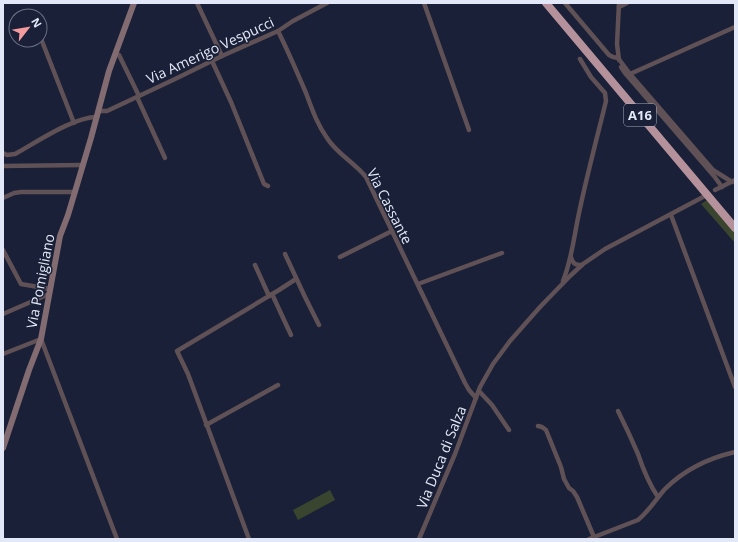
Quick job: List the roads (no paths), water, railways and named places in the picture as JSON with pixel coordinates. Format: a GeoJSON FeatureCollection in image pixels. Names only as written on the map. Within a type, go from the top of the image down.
{"type":"FeatureCollection","features":[{"type":"Feature","properties":{"kind":"highway","name":"A16"},"geometry":{"type":"LineString","coordinates":[[546,3],[735,228]]}},
{"type":"Feature","properties":{"kind":"highway","name":"A16"},"geometry":{"type":"LineString","coordinates":[[552,3],[735,220]]}},
{"type":"Feature","properties":{"kind":"street","name":"Via Pomigliano"},"geometry":{"type":"LineString","coordinates":[[3,448],[41,340],[60,236],[75,192],[109,71],[134,3]]}},
{"type":"Feature","properties":{"kind":"street"},"geometry":{"type":"LineString","coordinates":[[197,3],[222,56]]}},
{"type":"Feature","properties":{"kind":"street","name":"Via Amerigo Vespucci"},"geometry":{"type":"LineString","coordinates":[[3,153],[7,155],[15,154],[61,128],[107,111],[278,31],[293,21],[327,3]]}},
{"type":"Feature","properties":{"kind":"street"},"geometry":{"type":"LineString","coordinates":[[424,3],[469,130]]}},
{"type":"Feature","properties":{"kind":"street"},"geometry":{"type":"LineString","coordinates":[[566,3],[608,55],[618,58],[713,170],[733,181]]}},
{"type":"Feature","properties":{"kind":"street"},"geometry":{"type":"LineString","coordinates":[[627,3],[619,5],[617,44],[618,58],[621,66],[625,73],[722,187]]}},
{"type":"Feature","properties":{"kind":"street"},"geometry":{"type":"LineString","coordinates":[[630,74],[735,27]]}},
{"type":"Feature","properties":{"kind":"street","name":"Via Cassante"},"geometry":{"type":"LineString","coordinates":[[278,31],[312,111],[326,138],[335,149],[359,169],[366,177],[465,383],[476,398]]}},
{"type":"Feature","properties":{"kind":"street"},"geometry":{"type":"LineString","coordinates":[[45,48],[74,123]]}},
{"type":"Feature","properties":{"kind":"street"},"geometry":{"type":"LineString","coordinates":[[118,55],[165,158]]}},
{"type":"Feature","properties":{"kind":"street"},"geometry":{"type":"LineString","coordinates":[[561,285],[567,272],[571,257],[579,212],[606,101],[603,90],[580,59]]}},
{"type":"Feature","properties":{"kind":"street"},"geometry":{"type":"LineString","coordinates":[[212,61],[231,102],[264,184],[268,186]]}},
{"type":"Feature","properties":{"kind":"street"},"geometry":{"type":"LineString","coordinates":[[3,166],[83,165]]}},
{"type":"Feature","properties":{"kind":"street"},"geometry":{"type":"LineString","coordinates":[[715,190],[733,181]]}},
{"type":"Feature","properties":{"kind":"street"},"geometry":{"type":"LineString","coordinates":[[3,198],[14,193],[21,192],[75,192]]}},
{"type":"Feature","properties":{"kind":"street","name":"Via Duca di Salza"},"geometry":{"type":"LineString","coordinates":[[419,539],[455,454],[482,383],[493,364],[510,341],[540,306],[582,265],[605,249],[703,197]]}},
{"type":"Feature","properties":{"kind":"street"},"geometry":{"type":"LineString","coordinates":[[671,215],[735,387]]}},
{"type":"Feature","properties":{"kind":"street"},"geometry":{"type":"LineString","coordinates":[[340,257],[392,231]]}},
{"type":"Feature","properties":{"kind":"street"},"geometry":{"type":"LineString","coordinates":[[3,250],[21,284],[49,291]]}},
{"type":"Feature","properties":{"kind":"street"},"geometry":{"type":"LineString","coordinates":[[418,284],[502,253]]}},
{"type":"Feature","properties":{"kind":"street"},"geometry":{"type":"LineString","coordinates":[[285,254],[319,325]]}},
{"type":"Feature","properties":{"kind":"street"},"geometry":{"type":"LineString","coordinates":[[571,257],[573,263],[578,266],[582,265]]}},
{"type":"Feature","properties":{"kind":"street"},"geometry":{"type":"LineString","coordinates":[[255,265],[291,335]]}},
{"type":"Feature","properties":{"kind":"street"},"geometry":{"type":"LineString","coordinates":[[248,539],[188,374],[177,351],[296,279]]}},
{"type":"Feature","properties":{"kind":"street"},"geometry":{"type":"LineString","coordinates":[[3,314],[49,291]]}},
{"type":"Feature","properties":{"kind":"street"},"geometry":{"type":"LineString","coordinates":[[3,354],[41,340],[117,539]]}},
{"type":"Feature","properties":{"kind":"street"},"geometry":{"type":"LineString","coordinates":[[206,425],[278,385]]}},
{"type":"Feature","properties":{"kind":"street"},"geometry":{"type":"LineString","coordinates":[[479,391],[492,405],[509,430]]}},
{"type":"Feature","properties":{"kind":"street"},"geometry":{"type":"LineString","coordinates":[[618,411],[644,471],[658,497]]}},
{"type":"Feature","properties":{"kind":"street"},"geometry":{"type":"LineString","coordinates":[[538,426],[542,426],[546,430],[561,468],[564,480],[577,497],[592,538],[638,520],[674,480],[714,458],[735,452]]}}]}
